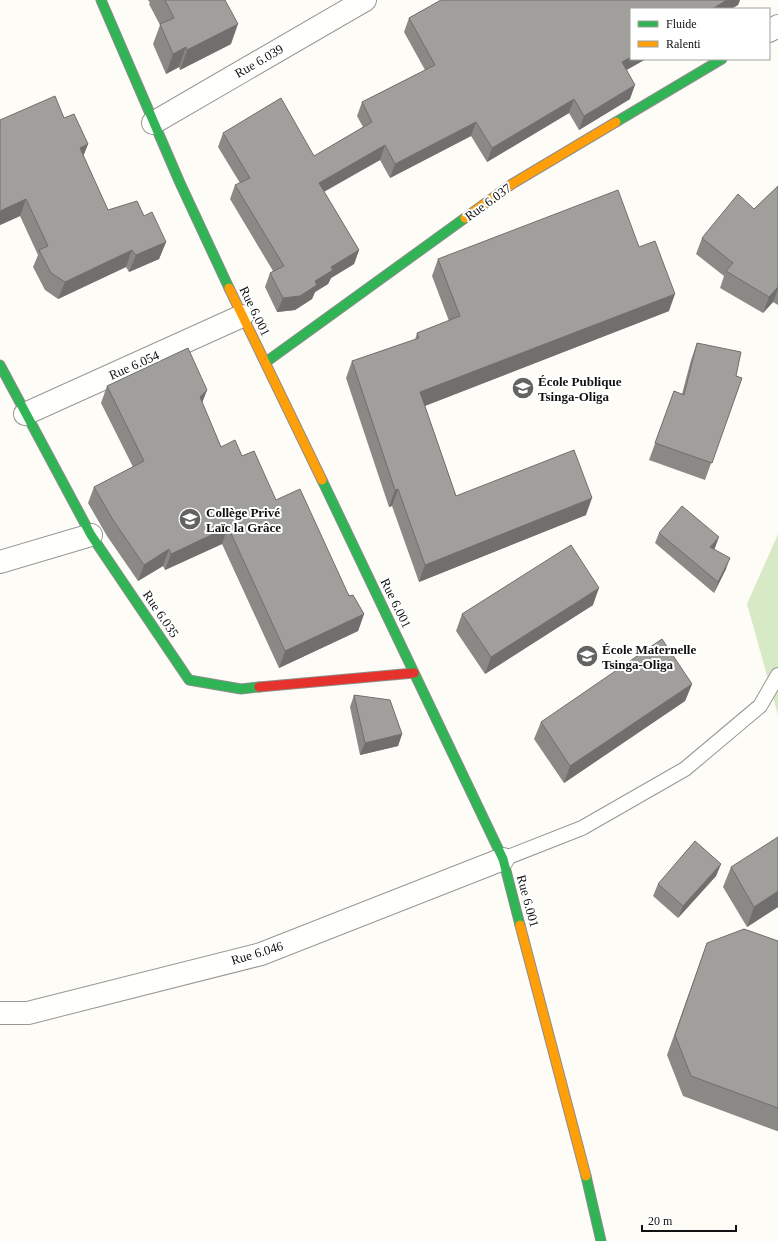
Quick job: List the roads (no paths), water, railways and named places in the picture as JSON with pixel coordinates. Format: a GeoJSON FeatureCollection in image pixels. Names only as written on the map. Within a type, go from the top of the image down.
{"type":"FeatureCollection","features":[{"type":"Feature","properties":{"kind":"street","name":"Rue 6.001"},"geometry":{"type":"LineString","coordinates":[[101,0],[153,123],[242,316],[266,362],[503,859],[568,1103],[602,1241]]}},
{"type":"Feature","properties":{"kind":"street","name":"Rue 6.039"},"geometry":{"type":"LineString","coordinates":[[153,123],[364,0]]}},
{"type":"Feature","properties":{"kind":"street","name":"Rue 6.037"},"geometry":{"type":"LineString","coordinates":[[266,362],[512,184],[720,60]]}},
{"type":"Feature","properties":{"kind":"street","name":"Rue 6.054"},"geometry":{"type":"LineString","coordinates":[[26,414],[242,316]]}},
{"type":"Feature","properties":{"kind":"street","name":"Rue 6.035"},"geometry":{"type":"LineString","coordinates":[[0,366],[91,535],[189,680],[241,689],[414,673]]}},
{"type":"Feature","properties":{"kind":"street"},"geometry":{"type":"LineString","coordinates":[[0,562],[91,535]]}},
{"type":"Feature","properties":{"kind":"street","name":"Rue 6.046"},"geometry":{"type":"LineString","coordinates":[[0,1013],[28,1013],[261,954],[503,859]]}},
{"type":"Feature","properties":{"kind":"lane"},"geometry":{"type":"LineString","coordinates":[[503,859],[582,828],[684,768],[760,706],[778,674]]}},
{"type":"Feature","properties":{"kind":"place","name":"École Publique Tsinga-Oliga"},"geometry":{"type":"Point","coordinates":[523,388]}},
{"type":"Feature","properties":{"kind":"place","name":"Collège Privé Laïc la Grâce"},"geometry":{"type":"Point","coordinates":[190,519]}},
{"type":"Feature","properties":{"kind":"place","name":"École Maternelle Tsinga-Oliga"},"geometry":{"type":"Point","coordinates":[587,656]}}]}
